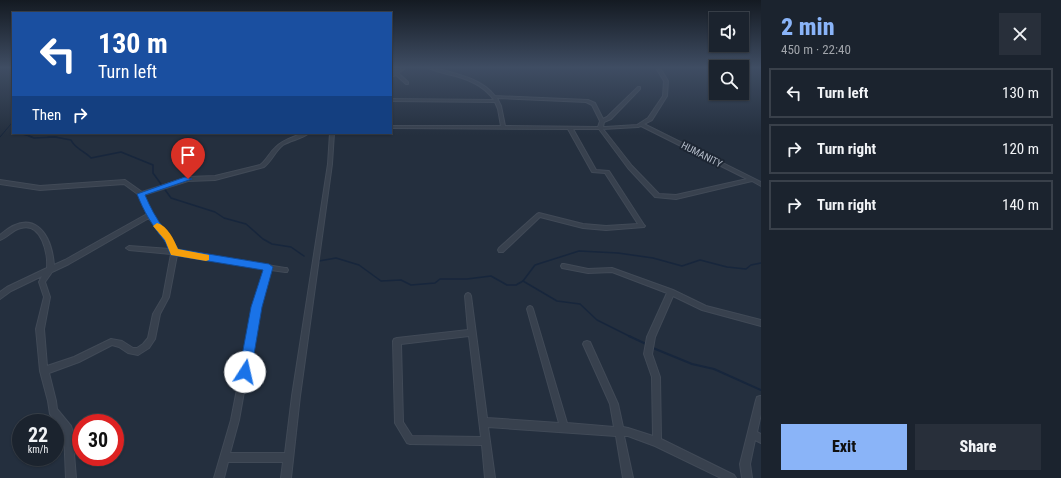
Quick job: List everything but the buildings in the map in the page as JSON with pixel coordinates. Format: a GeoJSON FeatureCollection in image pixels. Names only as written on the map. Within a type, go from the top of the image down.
{"type":"FeatureCollection","features":[{"type":"Feature","properties":{"kind":"street"},"geometry":{"type":"LineString","coordinates":[[485,90],[495,99],[503,127]]}},
{"type":"Feature","properties":{"kind":"street"},"geometry":{"type":"LineString","coordinates":[[602,121],[609,118],[637,90]]}},
{"type":"Feature","properties":{"kind":"street"},"geometry":{"type":"LineString","coordinates":[[392,127],[600,128],[642,125],[650,119],[665,96],[665,90]]}},
{"type":"Feature","properties":{"kind":"street"},"geometry":{"type":"LineString","coordinates":[[392,100],[495,99],[587,101],[594,104],[602,121],[600,128]]}},
{"type":"Feature","properties":{"kind":"street","name":"HUMANITY"},"geometry":{"type":"LineString","coordinates":[[642,125],[761,184]]}},
{"type":"Feature","properties":{"kind":"street"},"geometry":{"type":"LineString","coordinates":[[501,250],[539,215],[583,226],[606,228],[642,226],[607,172],[594,171],[570,128]]}},
{"type":"Feature","properties":{"kind":"street"},"geometry":{"type":"LineString","coordinates":[[600,128],[630,167],[657,196],[676,197],[751,180]]}},
{"type":"Feature","properties":{"kind":"street"},"geometry":{"type":"LineString","coordinates":[[141,194],[188,179],[215,178],[262,166],[267,163],[275,151],[283,143],[305,134]]}},
{"type":"Feature","properties":{"kind":"street"},"geometry":{"type":"LineString","coordinates":[[286,478],[329,170],[332,134]]}},
{"type":"Feature","properties":{"kind":"street"},"geometry":{"type":"LineString","coordinates":[[0,182],[40,188],[119,181],[131,184],[141,194],[150,215],[162,233],[169,239],[174,252],[166,297],[157,314],[151,340],[146,346],[138,352],[131,351],[126,346],[116,342],[111,342],[76,360],[44,371]]}},
{"type":"Feature","properties":{"kind":"street"},"geometry":{"type":"LineString","coordinates":[[0,296],[9,289],[50,271],[150,215]]}},
{"type":"Feature","properties":{"kind":"street"},"geometry":{"type":"LineString","coordinates":[[0,238],[10,230],[30,225],[38,229],[46,238],[50,271],[42,282],[48,297],[40,329],[44,371],[52,401],[53,411],[68,429],[71,478]]}},
{"type":"Feature","properties":{"kind":"street"},"geometry":{"type":"LineString","coordinates":[[129,248],[174,252],[285,270]]}},
{"type":"Feature","properties":{"kind":"street"},"geometry":{"type":"LineString","coordinates":[[564,266],[588,271],[612,270],[671,292],[704,308],[761,323]]}},
{"type":"Feature","properties":{"kind":"street"},"geometry":{"type":"LineString","coordinates":[[219,478],[245,372],[256,307],[269,267]]}},
{"type":"Feature","properties":{"kind":"street"},"geometry":{"type":"LineString","coordinates":[[657,442],[656,377],[648,354],[650,337],[671,292]]}},
{"type":"Feature","properties":{"kind":"street"},"geometry":{"type":"LineString","coordinates":[[468,296],[490,478]]}},
{"type":"Feature","properties":{"kind":"street"},"geometry":{"type":"LineString","coordinates":[[530,309],[564,427]]}},
{"type":"Feature","properties":{"kind":"street"},"geometry":{"type":"LineString","coordinates":[[472,333],[397,340],[399,423],[410,440],[486,441]]}},
{"type":"Feature","properties":{"kind":"street"},"geometry":{"type":"LineString","coordinates":[[587,344],[614,404],[628,478]]}},
{"type":"Feature","properties":{"kind":"street"},"geometry":{"type":"LineString","coordinates":[[747,478],[745,464],[760,400]]}},
{"type":"Feature","properties":{"kind":"street"},"geometry":{"type":"LineString","coordinates":[[483,422],[628,432],[657,442],[731,478]]}},
{"type":"Feature","properties":{"kind":"street"},"geometry":{"type":"LineString","coordinates":[[752,434],[761,440]]}},
{"type":"Feature","properties":{"kind":"street"},"geometry":{"type":"LineString","coordinates":[[224,458],[289,457]]}},
{"type":"Feature","properties":{"kind":"waterway"},"geometry":{"type":"LineString","coordinates":[[0,137],[12,121]]}},
{"type":"Feature","properties":{"kind":"waterway"},"geometry":{"type":"LineString","coordinates":[[22,134],[30,136]]}},
{"type":"Feature","properties":{"kind":"waterway"},"geometry":{"type":"LineString","coordinates":[[30,136],[34,138],[55,137]]}},
{"type":"Feature","properties":{"kind":"waterway"},"geometry":{"type":"LineString","coordinates":[[48,137],[55,137]]}},
{"type":"Feature","properties":{"kind":"waterway"},"geometry":{"type":"LineString","coordinates":[[55,137],[71,140],[75,146],[91,158],[121,152],[153,165],[153,173],[171,198],[215,212],[224,218],[246,224],[263,239],[272,244],[291,247],[304,256]]}},
{"type":"Feature","properties":{"kind":"waterway"},"geometry":{"type":"LineString","coordinates":[[523,281],[535,265],[579,251],[618,253],[653,258],[682,266],[700,260],[727,267],[746,269],[751,265],[761,263]]}},
{"type":"Feature","properties":{"kind":"waterway"},"geometry":{"type":"LineString","coordinates":[[319,261],[336,258],[359,265],[381,281],[401,280],[411,285],[435,283],[440,279],[467,279],[491,276],[507,285],[516,285],[523,281]]}},
{"type":"Feature","properties":{"kind":"waterway"},"geometry":{"type":"LineString","coordinates":[[523,281],[557,301],[580,304],[597,320],[629,336]]}},
{"type":"Feature","properties":{"kind":"waterway"},"geometry":{"type":"LineString","coordinates":[[629,336],[646,344]]}},
{"type":"Feature","properties":{"kind":"waterway"},"geometry":{"type":"LineString","coordinates":[[653,348],[692,364],[714,369],[761,390]]}},
{"type":"Feature","properties":{"kind":"slow traffic"},"geometry":{"type":"LineString","coordinates":[[157,226],[169,239],[174,252],[206,257]]}},
{"type":"Feature","properties":{"kind":"route"},"geometry":{"type":"LineString","coordinates":[[188,179],[141,194],[148,212],[162,233],[169,239],[174,252],[269,267],[256,307],[245,372]]}}]}
